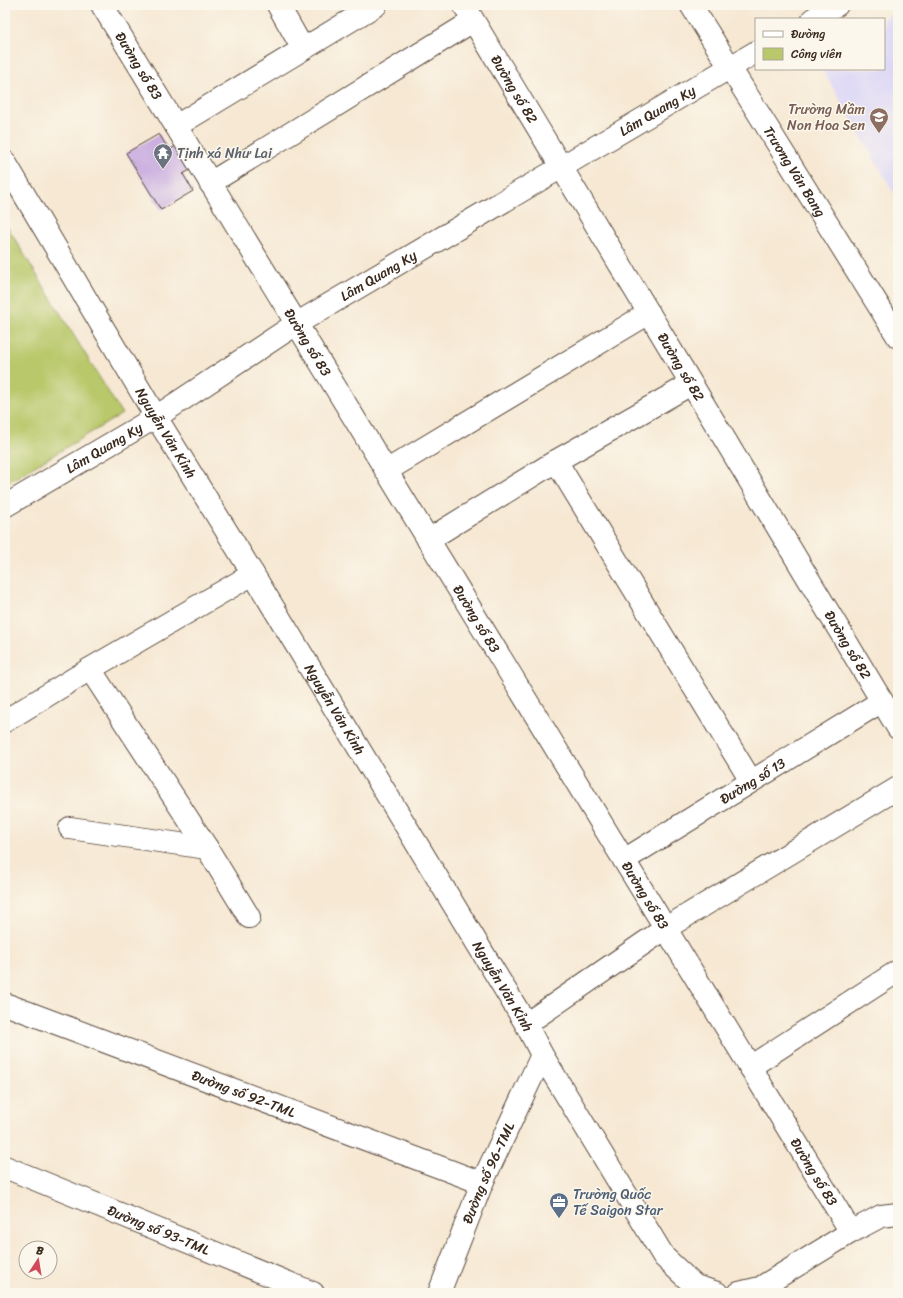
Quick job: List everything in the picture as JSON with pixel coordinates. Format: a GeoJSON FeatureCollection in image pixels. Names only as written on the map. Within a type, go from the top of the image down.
{"type":"FeatureCollection","features":[{"type":"Feature","properties":{"kind":"street","name":"Đường số 83"},"geometry":{"type":"LineString","coordinates":[[102,5],[851,1232]]}},
{"type":"Feature","properties":{"kind":"street"},"geometry":{"type":"LineString","coordinates":[[278,5],[303,49]]}},
{"type":"Feature","properties":{"kind":"street"},"geometry":{"type":"LineString","coordinates":[[176,126],[376,5]]}},
{"type":"Feature","properties":{"kind":"street","name":"Trương Văn Bang"},"geometry":{"type":"LineString","coordinates":[[690,5],[898,337]]}},
{"type":"Feature","properties":{"kind":"street"},"geometry":{"type":"LineString","coordinates":[[815,18],[837,5]]}},
{"type":"Feature","properties":{"kind":"street"},"geometry":{"type":"LineString","coordinates":[[210,183],[468,13]]}},
{"type":"Feature","properties":{"kind":"street","name":"Đường số 82"},"geometry":{"type":"LineString","coordinates":[[468,13],[898,728]]}},
{"type":"Feature","properties":{"kind":"street","name":"Lâm Quang Ky"},"geometry":{"type":"LineString","coordinates":[[5,506],[156,416],[296,324],[755,53]]}},
{"type":"Feature","properties":{"kind":"street","name":"Nguyễn Văn Kỉnh"},"geometry":{"type":"LineString","coordinates":[[5,162],[156,416],[526,1024],[542,1055],[664,1257],[695,1286],[716,1293]]}},
{"type":"Feature","properties":{"kind":"street"},"geometry":{"type":"LineString","coordinates":[[386,471],[649,313]]}},
{"type":"Feature","properties":{"kind":"street"},"geometry":{"type":"LineString","coordinates":[[428,540],[556,461],[691,384]]}},
{"type":"Feature","properties":{"kind":"street"},"geometry":{"type":"LineString","coordinates":[[556,461],[751,781]]}},
{"type":"Feature","properties":{"kind":"street"},"geometry":{"type":"LineString","coordinates":[[5,721],[90,669],[253,574]]}},
{"type":"Feature","properties":{"kind":"street"},"geometry":{"type":"LineString","coordinates":[[90,669],[207,848],[249,917]]}},
{"type":"Feature","properties":{"kind":"street","name":"Đường số 13"},"geometry":{"type":"LineString","coordinates":[[624,860],[882,701]]}},
{"type":"Feature","properties":{"kind":"street"},"geometry":{"type":"LineString","coordinates":[[526,1024],[666,928],[898,788]]}},
{"type":"Feature","properties":{"kind":"street"},"geometry":{"type":"LineString","coordinates":[[70,828],[207,848]]}},
{"type":"Feature","properties":{"kind":"street"},"geometry":{"type":"LineString","coordinates":[[750,1066],[898,971]]}},
{"type":"Feature","properties":{"kind":"street","name":"Đường số 92-TML"},"geometry":{"type":"LineString","coordinates":[[5,1004],[482,1183]]}},
{"type":"Feature","properties":{"kind":"street","name":"Đường số 96-TML"},"geometry":{"type":"LineString","coordinates":[[439,1293],[482,1183],[542,1055]]}},
{"type":"Feature","properties":{"kind":"street","name":"Đường số 93-TML"},"geometry":{"type":"LineString","coordinates":[[5,1167],[313,1293]]}},
{"type":"Feature","properties":{"kind":"street"},"geometry":{"type":"LineString","coordinates":[[739,1293],[760,1288],[851,1232],[881,1216],[898,1214]]}},
{"type":"Feature","properties":{"kind":"shaded area","name":"Trường Mầm Non Hoa Sen"},"geometry":{"type":"Polygon","coordinates":[[[898,11],[898,200],[823,70],[885,70],[885,18],[898,11]]]}},
{"type":"Feature","properties":{"kind":"green space"},"geometry":{"type":"Polygon","coordinates":[[[5,223],[122,414],[5,484],[5,223]]]}},
{"type":"Feature","properties":{"kind":"building","name":"Tịnh xá Như Lai"},"geometry":{"type":"Polygon","coordinates":[[[159,134],[169,150],[181,143],[195,167],[183,174],[193,191],[161,210],[126,153],[159,134]]]}},
{"type":"Feature","properties":{"kind":"place","name":"Trường Mầm Non Hoa Sen"},"geometry":{"type":"Point","coordinates":[879,134]}},
{"type":"Feature","properties":{"kind":"place","name":"Tịnh xá Như Lai"},"geometry":{"type":"Point","coordinates":[163,170]}},
{"type":"Feature","properties":{"kind":"place","name":"Trường Quốc Tế Saigon Star"},"geometry":{"type":"Point","coordinates":[559,1219]}}]}
